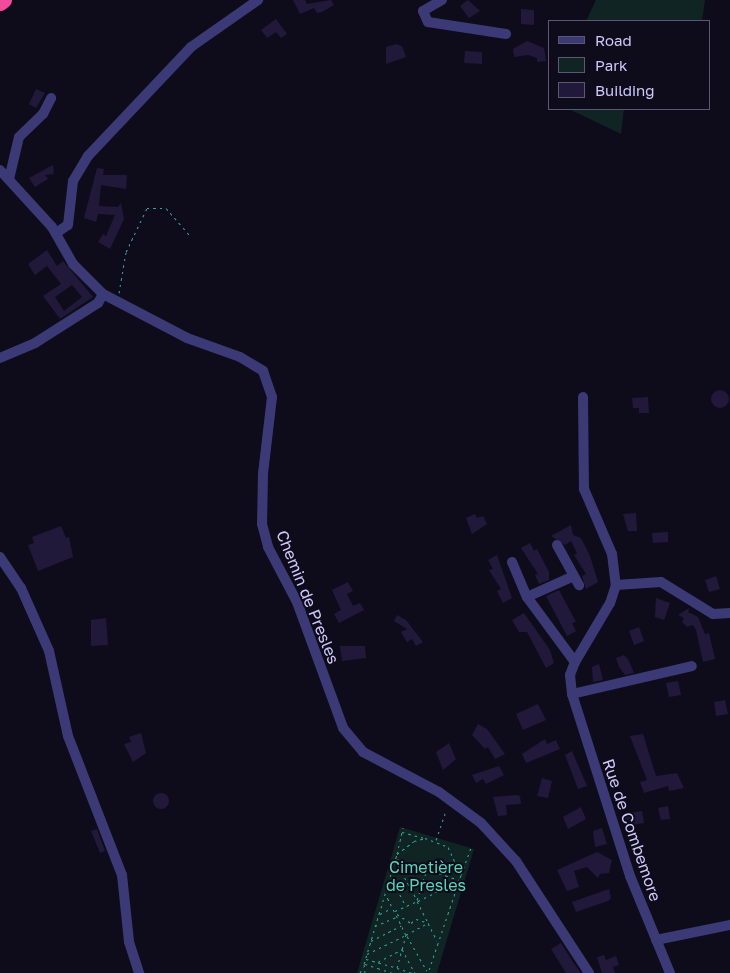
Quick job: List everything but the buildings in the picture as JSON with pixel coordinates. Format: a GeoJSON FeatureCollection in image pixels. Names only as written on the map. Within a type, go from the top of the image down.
{"type":"FeatureCollection","features":[{"type":"Feature","properties":{"kind":"highway"},"geometry":{"type":"LineString","coordinates":[[0,3],[4,0]]}},
{"type":"Feature","properties":{"kind":"street"},"geometry":{"type":"LineString","coordinates":[[56,233],[68,225],[73,182],[88,156],[191,47],[258,0]]}},
{"type":"Feature","properties":{"kind":"street"},"geometry":{"type":"LineString","coordinates":[[442,0],[424,11],[428,22],[506,34]]}},
{"type":"Feature","properties":{"kind":"street"},"geometry":{"type":"LineString","coordinates":[[9,179],[19,137],[43,114],[51,98]]}},
{"type":"Feature","properties":{"kind":"street","name":"Chemin de Presles"},"geometry":{"type":"LineString","coordinates":[[0,170],[56,233],[73,264],[103,294],[187,338],[240,357],[263,371],[272,397],[263,474],[262,524],[268,547],[296,602],[343,728],[363,752],[450,799],[481,823],[516,862],[590,973]]}},
{"type":"Feature","properties":{"kind":"street"},"geometry":{"type":"LineString","coordinates":[[0,358],[35,343],[98,303],[103,294]]}},
{"type":"Feature","properties":{"kind":"street","name":"Rue de Combemore"},"geometry":{"type":"LineString","coordinates":[[583,397],[584,489],[612,554],[616,584],[610,603],[575,662],[570,676],[572,694],[630,876],[670,973]]}},
{"type":"Feature","properties":{"kind":"street"},"geometry":{"type":"LineString","coordinates":[[527,597],[542,594],[576,580],[556,545]]}},
{"type":"Feature","properties":{"kind":"street"},"geometry":{"type":"LineString","coordinates":[[0,557],[21,588],[49,651],[68,736],[122,875],[129,942],[139,973]]}},
{"type":"Feature","properties":{"kind":"street"},"geometry":{"type":"LineString","coordinates":[[512,562],[527,597],[575,662]]}},
{"type":"Feature","properties":{"kind":"street"},"geometry":{"type":"LineString","coordinates":[[616,584],[661,582],[713,614],[730,613]]}},
{"type":"Feature","properties":{"kind":"street"},"geometry":{"type":"LineString","coordinates":[[572,694],[692,666]]}},
{"type":"Feature","properties":{"kind":"street"},"geometry":{"type":"LineString","coordinates":[[656,940],[730,925]]}},
{"type":"Feature","properties":{"kind":"path"},"geometry":{"type":"LineString","coordinates":[[116,300],[122,285],[126,252],[147,208],[166,208],[190,236]]}},
{"type":"Feature","properties":{"kind":"path"},"geometry":{"type":"LineString","coordinates":[[436,841],[450,799]]}},
{"type":"Feature","properties":{"kind":"path"},"geometry":{"type":"LineString","coordinates":[[360,973],[366,959],[403,828]]}},
{"type":"Feature","properties":{"kind":"path"},"geometry":{"type":"LineString","coordinates":[[402,832],[436,841],[448,847],[461,875]]}},
{"type":"Feature","properties":{"kind":"path"},"geometry":{"type":"LineString","coordinates":[[397,854],[414,841],[425,838]]}},
{"type":"Feature","properties":{"kind":"path"},"geometry":{"type":"LineString","coordinates":[[428,973],[471,848]]}},
{"type":"Feature","properties":{"kind":"path"},"geometry":{"type":"LineString","coordinates":[[395,859],[459,880]]}},
{"type":"Feature","properties":{"kind":"path"},"geometry":{"type":"LineString","coordinates":[[395,859],[438,942]]}},
{"type":"Feature","properties":{"kind":"path"},"geometry":{"type":"LineString","coordinates":[[417,901],[428,870]]}},
{"type":"Feature","properties":{"kind":"path"},"geometry":{"type":"LineString","coordinates":[[390,876],[406,906]]}},
{"type":"Feature","properties":{"kind":"path"},"geometry":{"type":"LineString","coordinates":[[395,913],[459,880]]}},
{"type":"Feature","properties":{"kind":"path"},"geometry":{"type":"LineString","coordinates":[[385,893],[428,973]]}},
{"type":"Feature","properties":{"kind":"path"},"geometry":{"type":"LineString","coordinates":[[379,914],[392,908]]}},
{"type":"Feature","properties":{"kind":"path"},"geometry":{"type":"LineString","coordinates":[[395,913],[408,917],[410,922],[416,919],[428,923]]}},
{"type":"Feature","properties":{"kind":"path"},"geometry":{"type":"LineString","coordinates":[[375,926],[397,917]]}},
{"type":"Feature","properties":{"kind":"path"},"geometry":{"type":"LineString","coordinates":[[367,954],[428,923]]}},
{"type":"Feature","properties":{"kind":"path"},"geometry":{"type":"LineString","coordinates":[[371,941],[401,925]]}},
{"type":"Feature","properties":{"kind":"path"},"geometry":{"type":"LineString","coordinates":[[396,968],[406,935]]}},
{"type":"Feature","properties":{"kind":"path"},"geometry":{"type":"LineString","coordinates":[[377,962],[402,949]]}},
{"type":"Feature","properties":{"kind":"path"},"geometry":{"type":"LineString","coordinates":[[402,949],[413,973]]}},
{"type":"Feature","properties":{"kind":"path"},"geometry":{"type":"LineString","coordinates":[[366,959],[413,973]]}},
{"type":"Feature","properties":{"kind":"path"},"geometry":{"type":"LineString","coordinates":[[364,964],[393,973]]}},
{"type":"Feature","properties":{"kind":"path"},"geometry":{"type":"LineString","coordinates":[[363,967],[365,973]]}},
{"type":"Feature","properties":{"kind":"green space"},"geometry":{"type":"Polygon","coordinates":[[[596,0],[705,0],[702,20],[586,20],[596,0]]]}},
{"type":"Feature","properties":{"kind":"green space"},"geometry":{"type":"Polygon","coordinates":[[[571,110],[624,110],[621,134],[571,110]]]}},
{"type":"Feature","properties":{"kind":"green space","name":"Cimetière de Presles"},"geometry":{"type":"Polygon","coordinates":[[[400,827],[474,849],[437,973],[357,973],[400,827]]]}}]}
